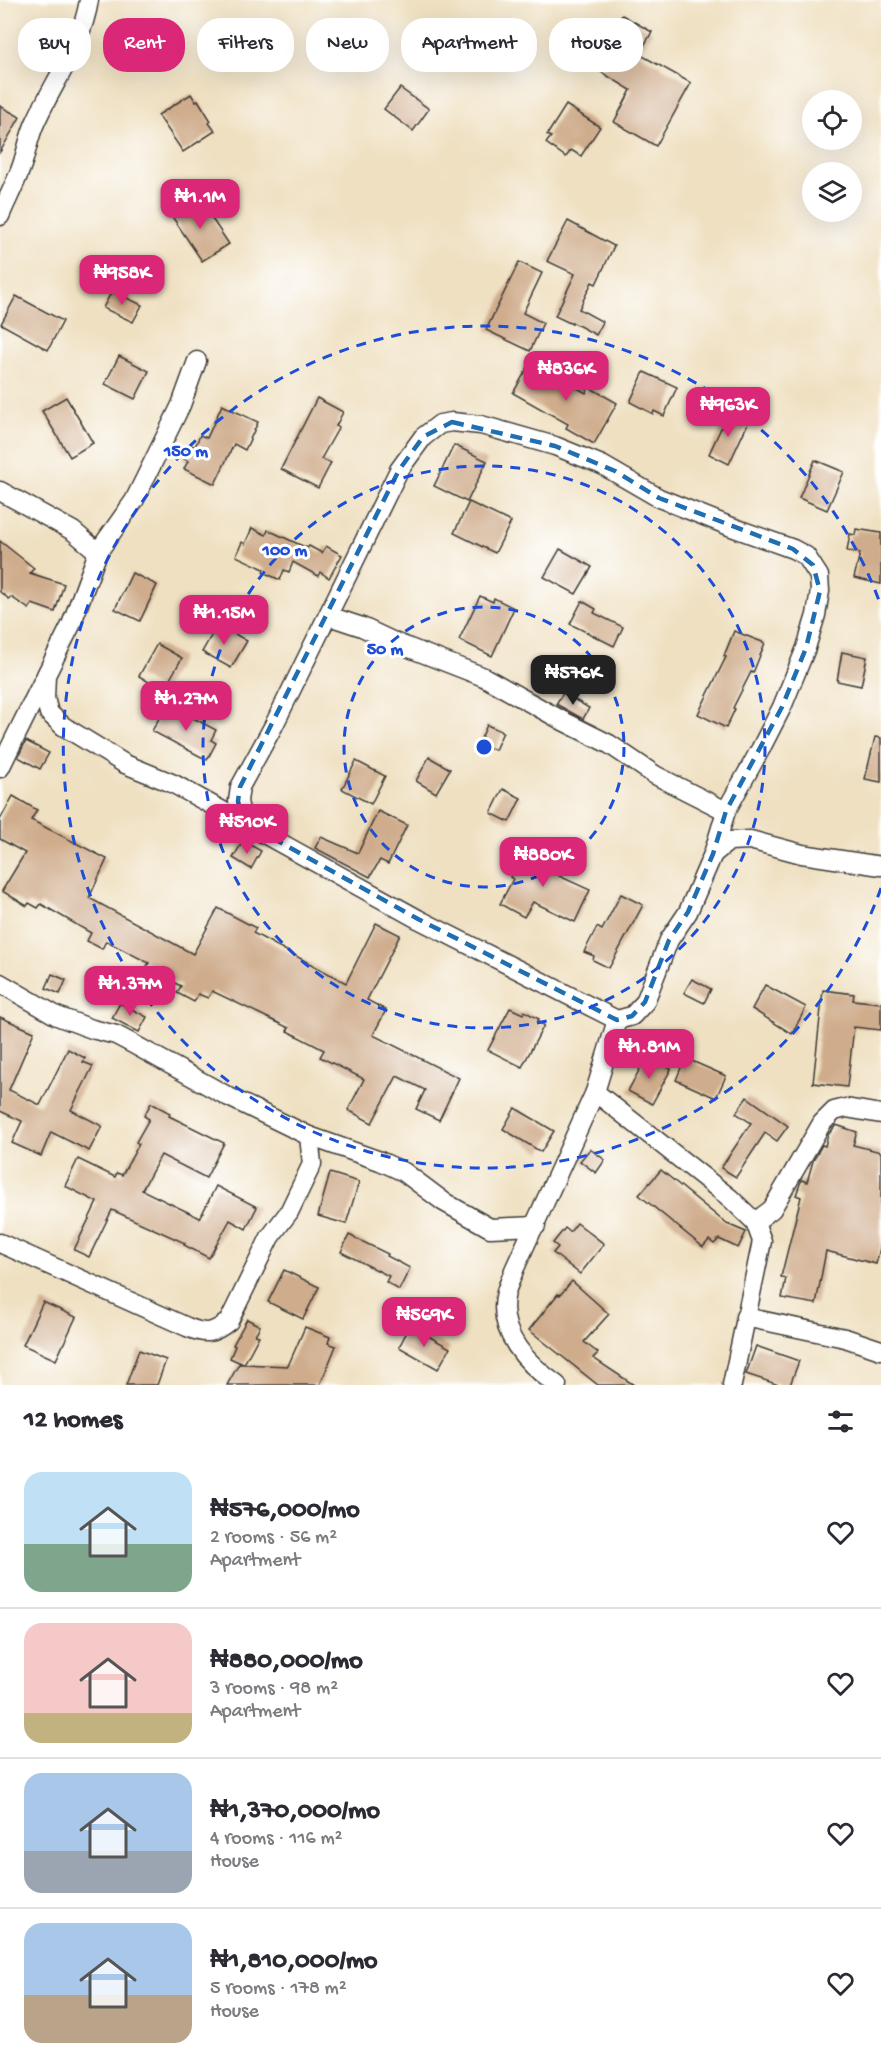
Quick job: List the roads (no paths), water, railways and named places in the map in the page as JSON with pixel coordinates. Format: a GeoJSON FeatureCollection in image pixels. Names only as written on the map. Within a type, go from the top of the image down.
{"type":"FeatureCollection","features":[{"type":"Feature","properties":{"kind":"street"},"geometry":{"type":"LineString","coordinates":[[0,216],[22,165],[34,125],[48,94],[76,46],[89,0]]}},
{"type":"Feature","properties":{"kind":"street"},"geometry":{"type":"LineString","coordinates":[[0,768],[71,625],[98,552],[134,501],[181,405],[197,360]]}},
{"type":"Feature","properties":{"kind":"street"},"geometry":{"type":"LineString","coordinates":[[46,675],[45,698],[49,713],[63,726],[124,764],[174,784],[418,919],[617,1020],[632,1016],[645,1002],[669,940],[688,912],[713,854],[726,811],[782,707],[806,648],[816,615],[820,591],[819,576],[806,556],[793,549],[659,498],[615,471],[555,446],[481,425],[452,422],[440,424],[423,437],[399,470],[329,616],[240,787],[238,801],[242,821]]}},
{"type":"Feature","properties":{"kind":"street"},"geometry":{"type":"LineString","coordinates":[[0,491],[73,531],[98,552]]}},
{"type":"Feature","properties":{"kind":"street"},"geometry":{"type":"LineString","coordinates":[[329,616],[362,627],[484,677],[609,744],[655,775],[726,811]]}},
{"type":"Feature","properties":{"kind":"street"},"geometry":{"type":"LineString","coordinates":[[713,854],[729,841],[750,840],[802,854],[881,866]]}},
{"type":"Feature","properties":{"kind":"street"},"geometry":{"type":"LineString","coordinates":[[0,983],[57,1016],[116,1035],[220,1092],[309,1136],[404,1172],[444,1202],[490,1228],[536,1226]]}},
{"type":"Feature","properties":{"kind":"street"},"geometry":{"type":"LineString","coordinates":[[557,1385],[538,1371],[509,1336],[504,1312],[506,1294],[514,1270],[595,1092],[617,1020]]}},
{"type":"Feature","properties":{"kind":"street"},"geometry":{"type":"LineString","coordinates":[[595,1092],[730,1198],[755,1222],[762,1241],[732,1385]]}},
{"type":"Feature","properties":{"kind":"street"},"geometry":{"type":"LineString","coordinates":[[755,1222],[772,1209],[822,1123],[834,1111],[846,1108],[881,1114]]}},
{"type":"Feature","properties":{"kind":"street"},"geometry":{"type":"LineString","coordinates":[[0,1243],[186,1327],[207,1333],[218,1330],[229,1321],[270,1237],[289,1212],[312,1164],[309,1136]]}},
{"type":"Feature","properties":{"kind":"street"},"geometry":{"type":"LineString","coordinates":[[745,1317],[846,1338],[881,1350]]}}]}
